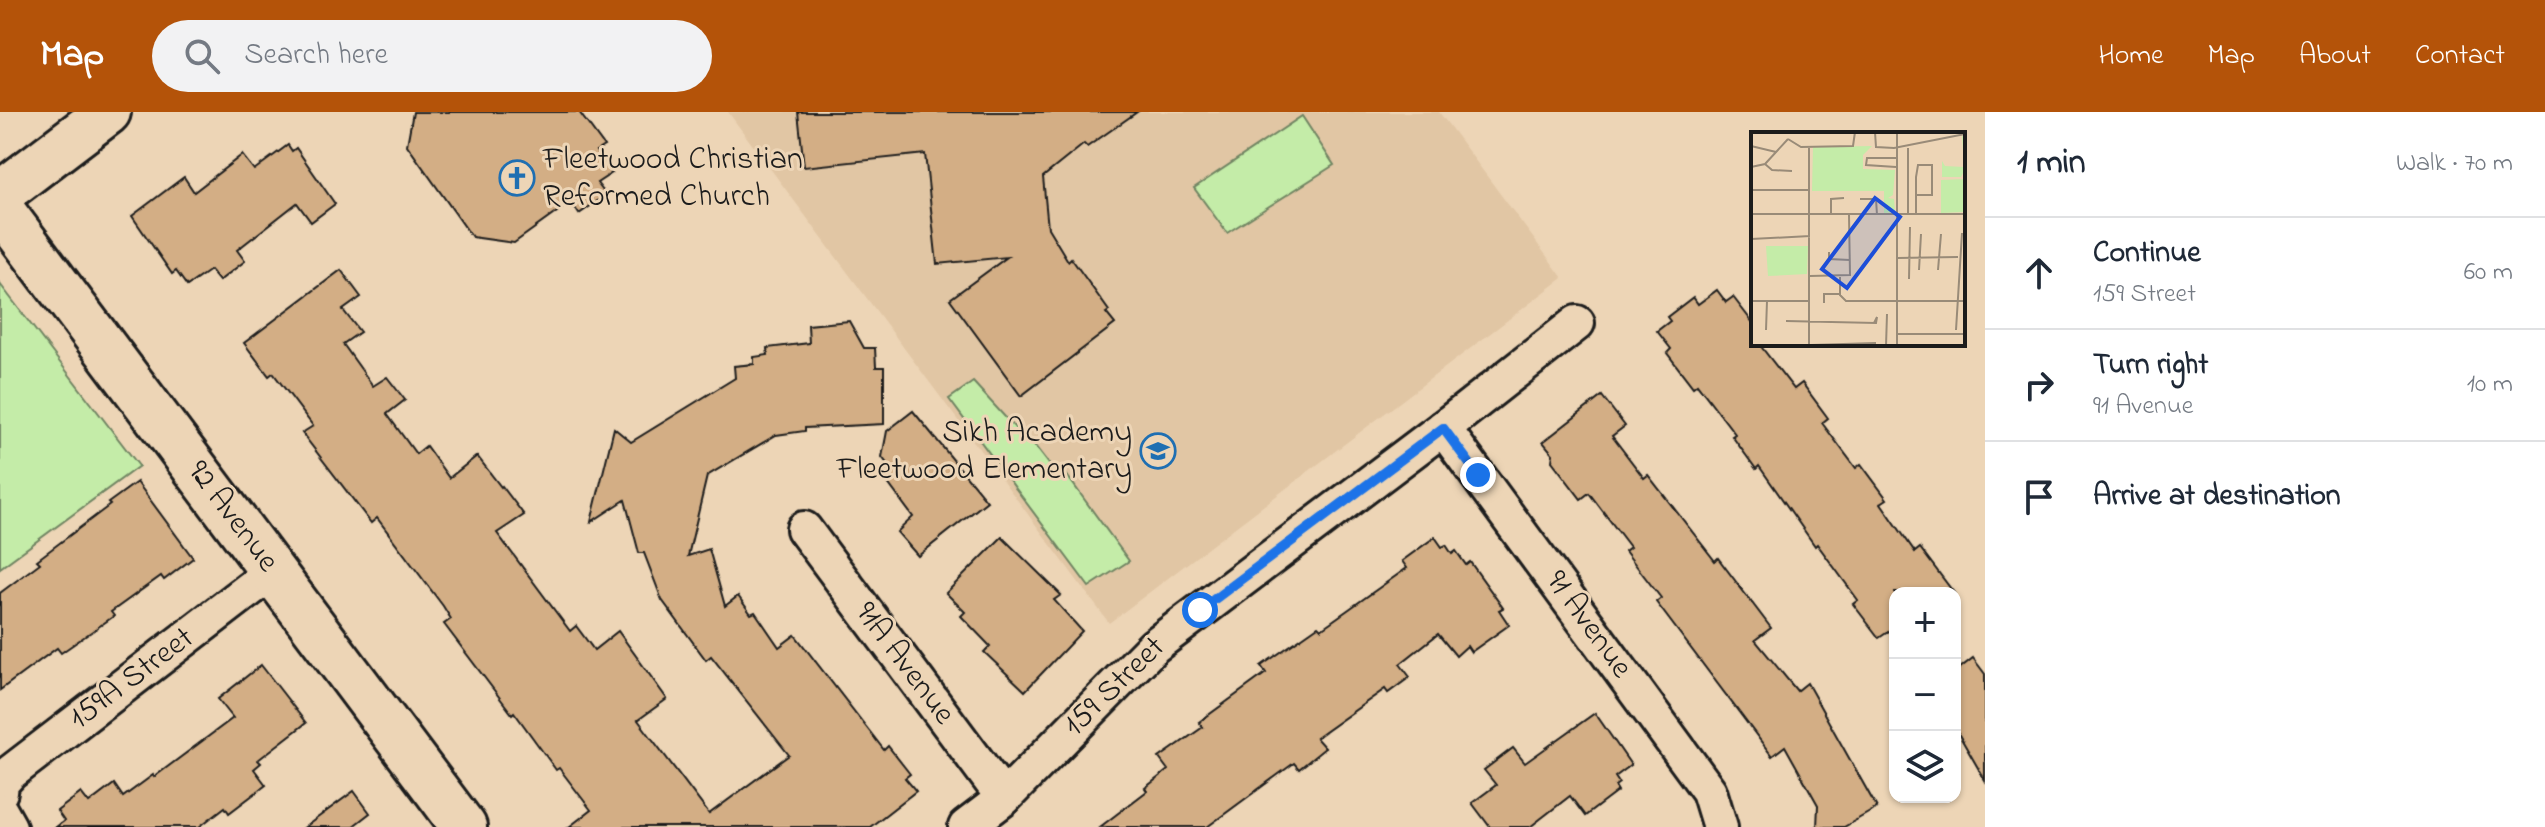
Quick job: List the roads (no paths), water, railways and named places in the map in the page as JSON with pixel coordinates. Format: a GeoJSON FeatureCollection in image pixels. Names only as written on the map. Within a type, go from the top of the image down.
{"type":"FeatureCollection","features":[{"type":"Feature","properties":{"kind":"street"},"geometry":{"type":"LineString","coordinates":[[0,194],[108,112]]}},
{"type":"Feature","properties":{"kind":"street","name":"92 Avenue"},"geometry":{"type":"LineString","coordinates":[[0,208],[464,827]]}},
{"type":"Feature","properties":{"kind":"street","name":"159 Street"},"geometry":{"type":"LineString","coordinates":[[966,827],[1004,798],[1154,646],[1577,323]]}},
{"type":"Feature","properties":{"kind":"street","name":"91 Avenue"},"geometry":{"type":"LineString","coordinates":[[1443,428],[1709,791],[1720,827]]}},
{"type":"Feature","properties":{"kind":"street","name":"91A Avenue"},"geometry":{"type":"LineString","coordinates":[[804,529],[1004,798]]}},
{"type":"Feature","properties":{"kind":"street","name":"159A Street"},"geometry":{"type":"LineString","coordinates":[[3,812],[1,783],[10,773],[272,572]]}},
{"type":"Feature","properties":{"kind":"place","name":"Fleetwood Christian Reformed Church"},"geometry":{"type":"Point","coordinates":[517,178]}},
{"type":"Feature","properties":{"kind":"place","name":"Sikh Academy Fleetwood Elementary"},"geometry":{"type":"Point","coordinates":[1158,451]}}]}
